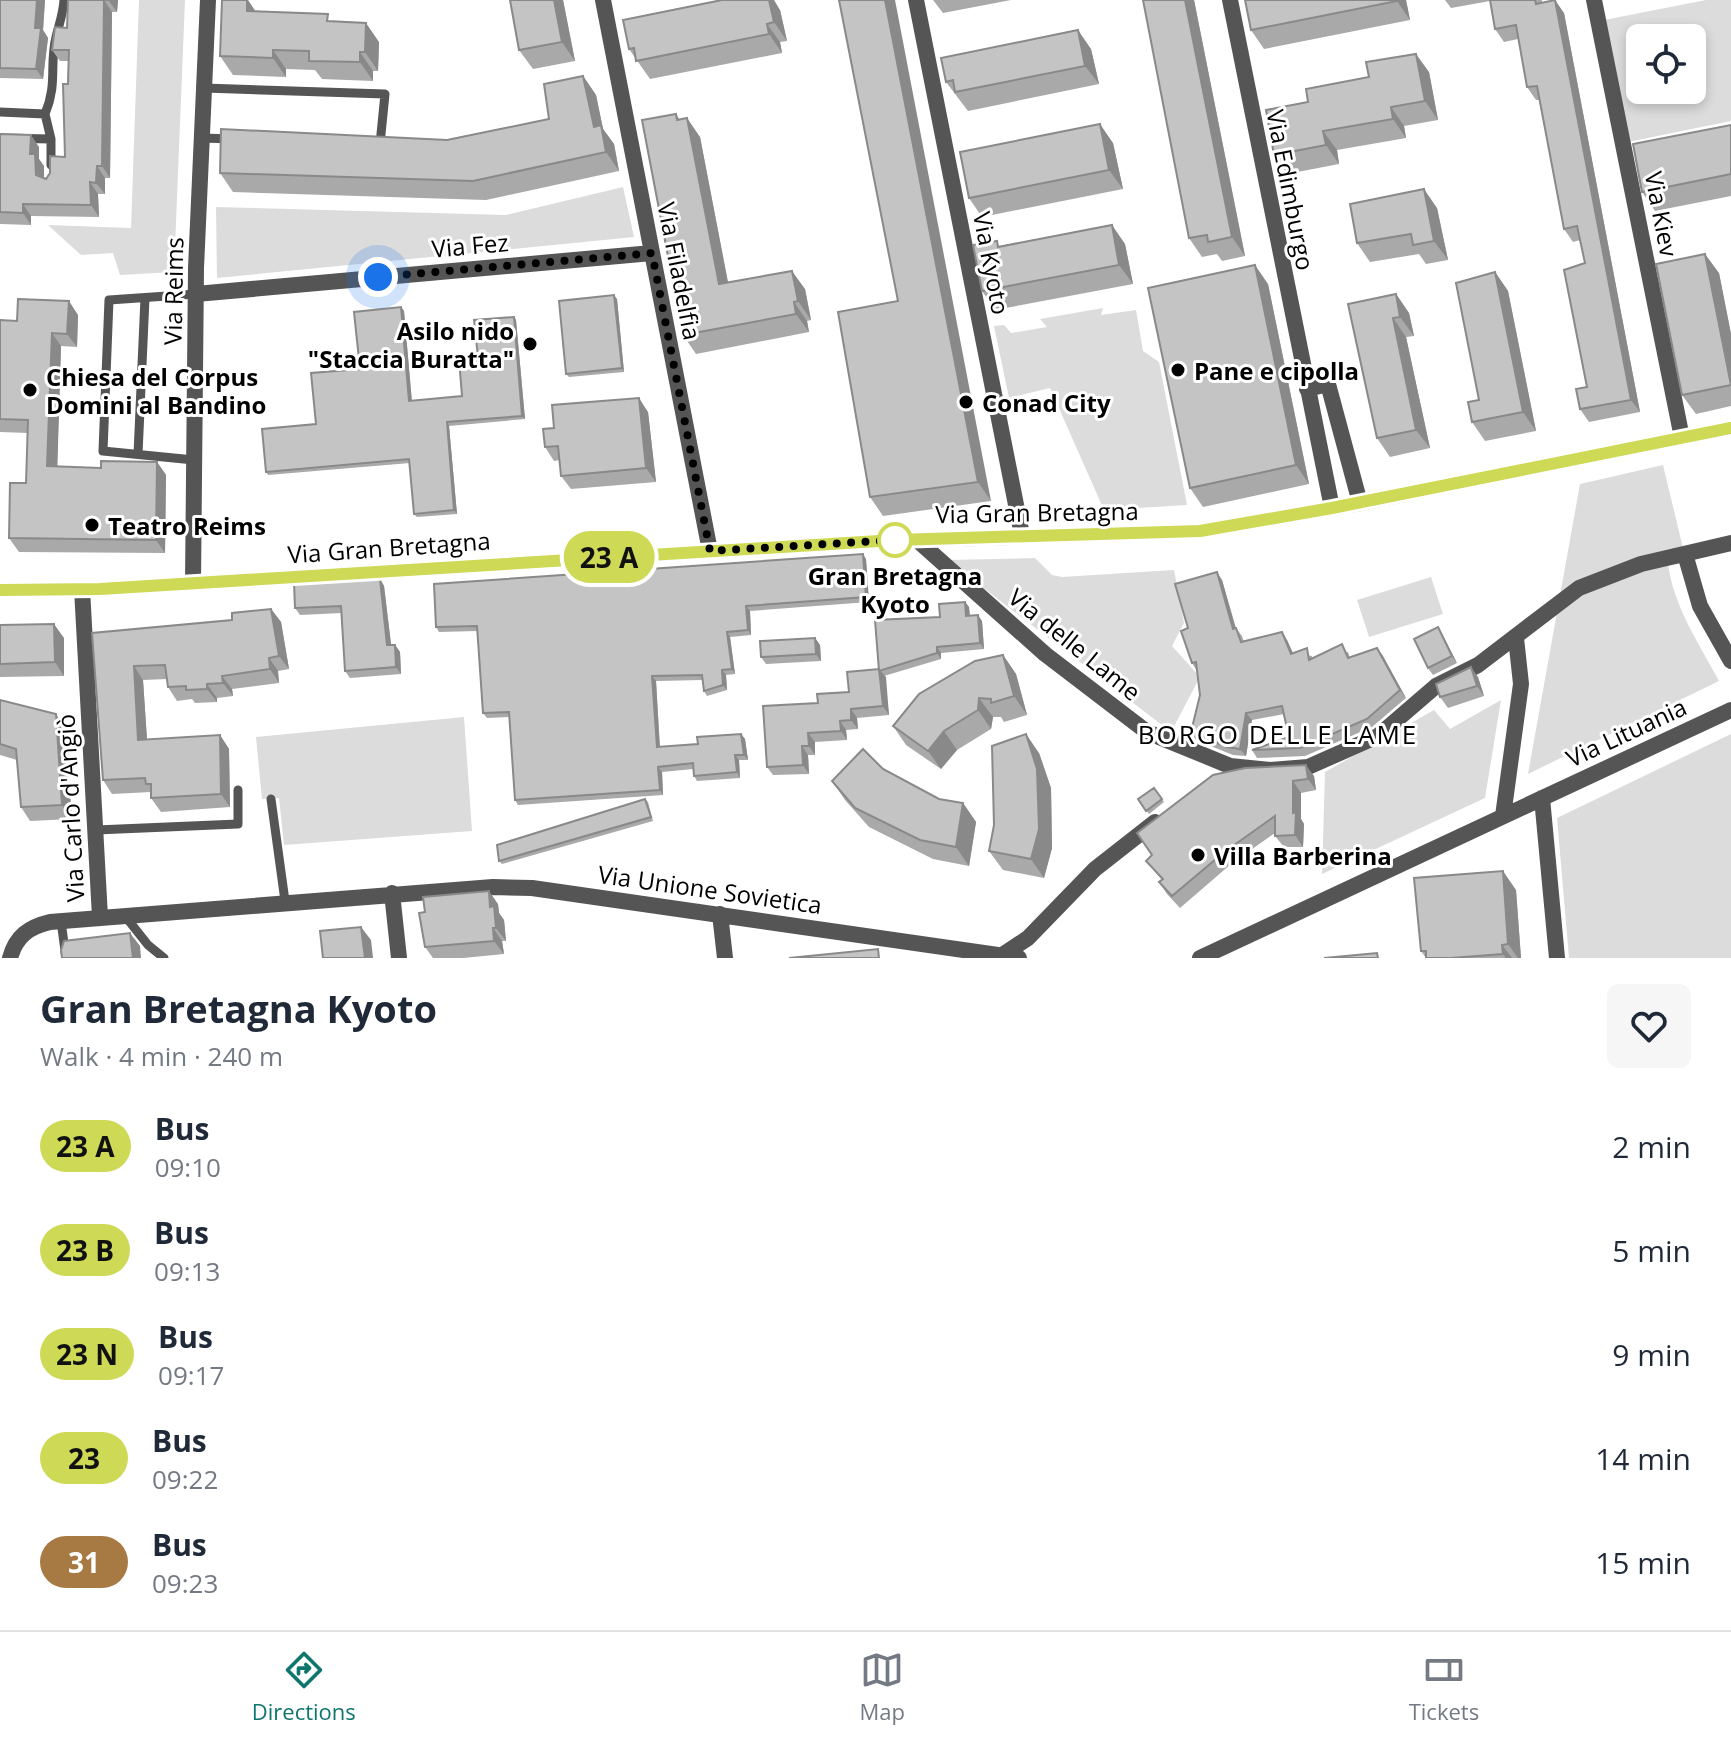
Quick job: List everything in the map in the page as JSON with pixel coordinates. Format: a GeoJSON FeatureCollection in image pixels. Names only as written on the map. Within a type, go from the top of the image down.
{"type":"FeatureCollection","features":[{"type":"Feature","properties":{"kind":"street","name":"Via Reims"},"geometry":{"type":"LineString","coordinates":[[193,583],[196,294],[208,0]]}},
{"type":"Feature","properties":{"kind":"street","name":"Via Filadelfia"},"geometry":{"type":"LineString","coordinates":[[603,0],[710,551]]}},
{"type":"Feature","properties":{"kind":"street","name":"Via Kyoto"},"geometry":{"type":"LineString","coordinates":[[916,0],[1022,535]]}},
{"type":"Feature","properties":{"kind":"street","name":"Via Edimburgo"},"geometry":{"type":"LineString","coordinates":[[1230,0],[1332,508]]}},
{"type":"Feature","properties":{"kind":"street","name":"Via Kiev"},"geometry":{"type":"LineString","coordinates":[[1594,0],[1682,438]]}},
{"type":"Feature","properties":{"kind":"street","name":"Via Fez"},"geometry":{"type":"LineString","coordinates":[[196,294],[652,253]]}},
{"type":"Feature","properties":{"kind":"street"},"geometry":{"type":"LineString","coordinates":[[1307,389],[1328,384],[1360,503]]}},
{"type":"Feature","properties":{"kind":"street","name":"Via Gran Bretagna"},"geometry":{"type":"LineString","coordinates":[[0,590],[193,583],[916,539],[1200,531],[1360,503],[1731,428]]}},
{"type":"Feature","properties":{"kind":"street","name":"Via delle Lame"},"geometry":{"type":"LineString","coordinates":[[916,539],[1045,654],[1147,732],[1224,770],[1295,768],[1336,757],[1378,736],[1436,686],[1478,665],[1554,605],[1587,584],[1629,568],[1731,543]]}},
{"type":"Feature","properties":{"kind":"street"},"geometry":{"type":"LineString","coordinates":[[1685,554],[1700,606],[1731,661]]}},
{"type":"Feature","properties":{"kind":"street","name":"Via Carlo d'Angiò"},"geometry":{"type":"LineString","coordinates":[[10,958],[15,943],[26,931],[61,921],[100,917],[82,589]]}},
{"type":"Feature","properties":{"kind":"street"},"geometry":{"type":"LineString","coordinates":[[1503,816],[1521,684],[1516,638]]}},
{"type":"Feature","properties":{"kind":"street","name":"Via Lituania"},"geometry":{"type":"LineString","coordinates":[[1542,798],[1731,710]]}},
{"type":"Feature","properties":{"kind":"street"},"geometry":{"type":"LineString","coordinates":[[1200,958],[1542,798],[1557,958]]}},
{"type":"Feature","properties":{"kind":"street"},"geometry":{"type":"LineString","coordinates":[[1006,957],[1095,869],[1168,813]]}},
{"type":"Feature","properties":{"kind":"street","name":"Via Unione Sovietica"},"geometry":{"type":"LineString","coordinates":[[100,917],[392,893],[532,888],[1006,957]]}},
{"type":"Feature","properties":{"kind":"street"},"geometry":{"type":"LineString","coordinates":[[392,893],[399,958]]}},
{"type":"Feature","properties":{"kind":"street"},"geometry":{"type":"LineString","coordinates":[[720,914],[725,958]]}},
{"type":"Feature","properties":{"kind":"lane"},"geometry":{"type":"LineString","coordinates":[[51,184],[51,139],[45,114],[54,92],[56,37],[63,23],[64,0]]}},
{"type":"Feature","properties":{"kind":"lane"},"geometry":{"type":"LineString","coordinates":[[204,88],[385,94],[381,144],[366,144]]}},
{"type":"Feature","properties":{"kind":"lane"},"geometry":{"type":"LineString","coordinates":[[0,112],[45,114]]}},
{"type":"Feature","properties":{"kind":"lane"},"geometry":{"type":"LineString","coordinates":[[0,138],[51,139]]}},
{"type":"Feature","properties":{"kind":"lane"},"geometry":{"type":"LineString","coordinates":[[202,138],[246,140]]}},
{"type":"Feature","properties":{"kind":"lane"},"geometry":{"type":"LineString","coordinates":[[194,460],[103,451],[103,436],[109,300],[196,294]]}},
{"type":"Feature","properties":{"kind":"lane"},"geometry":{"type":"LineString","coordinates":[[138,454],[145,298]]}},
{"type":"Feature","properties":{"kind":"lane"},"geometry":{"type":"LineString","coordinates":[[96,830],[238,824],[238,790]]}},
{"type":"Feature","properties":{"kind":"lane"},"geometry":{"type":"LineString","coordinates":[[271,799],[285,901]]}},
{"type":"Feature","properties":{"kind":"lane"},"geometry":{"type":"LineString","coordinates":[[125,916],[148,945],[164,958]]}},
{"type":"Feature","properties":{"kind":"lane"},"geometry":{"type":"LineString","coordinates":[[61,921],[66,958]]}},
{"type":"Feature","properties":{"kind":"shaded area"},"geometry":{"type":"Polygon","coordinates":[[[139,0],[185,0],[174,272],[120,275],[113,253],[81,255],[48,225],[131,228],[139,0]]]}},
{"type":"Feature","properties":{"kind":"shaded area"},"geometry":{"type":"Polygon","coordinates":[[[1706,0],[1731,0],[1731,121],[1623,143],[1599,21],[1706,0]]]}},
{"type":"Feature","properties":{"kind":"shaded area"},"geometry":{"type":"Polygon","coordinates":[[[623,187],[634,237],[217,278],[216,207],[506,215],[623,187]]]}},
{"type":"Feature","properties":{"kind":"shaded area"},"geometry":{"type":"Polygon","coordinates":[[[1103,308],[1101,315],[1136,310],[1143,351],[1159,362],[1187,505],[1104,510],[1050,388],[1009,398],[994,326],[1004,325],[1011,333],[1047,327],[1040,319],[1103,308]]]}},
{"type":"Feature","properties":{"kind":"shaded area"},"geometry":{"type":"Polygon","coordinates":[[[1663,465],[1683,548],[1667,552],[1673,587],[1719,681],[1528,774],[1580,484],[1663,465]]]}},
{"type":"Feature","properties":{"kind":"shaded area"},"geometry":{"type":"Polygon","coordinates":[[[1035,558],[1052,575],[1062,577],[1174,570],[1184,623],[1172,646],[1200,677],[1171,732],[947,560],[1035,558]]]}},
{"type":"Feature","properties":{"kind":"shaded area"},"geometry":{"type":"Polygon","coordinates":[[[1431,577],[1443,614],[1369,637],[1357,600],[1431,577]]]}},
{"type":"Feature","properties":{"kind":"shaded area"},"geometry":{"type":"Polygon","coordinates":[[[1501,700],[1485,798],[1322,874],[1325,772],[1434,710],[1450,729],[1501,700]]]}},
{"type":"Feature","properties":{"kind":"shaded area"},"geometry":{"type":"Polygon","coordinates":[[[464,717],[472,831],[284,845],[279,798],[262,799],[256,737],[464,717]]]}},
{"type":"Feature","properties":{"kind":"shaded area"},"geometry":{"type":"Polygon","coordinates":[[[1731,734],[1731,958],[1569,958],[1557,818],[1731,734]]]}},
{"type":"Feature","properties":{"kind":"building"},"geometry":{"type":"Polygon","coordinates":[[[0,0],[37,0],[35,28],[41,28],[36,69],[0,68],[0,0]]]}},
{"type":"Feature","properties":{"kind":"building"},"geometry":{"type":"Polygon","coordinates":[[[68,0],[104,0],[102,166],[97,166],[96,183],[90,182],[91,205],[23,204],[23,213],[0,212],[0,134],[31,135],[30,154],[35,154],[36,175],[46,179],[50,173],[50,156],[65,157],[63,84],[68,84],[69,50],[52,50],[55,27],[67,28],[68,0]]]}},
{"type":"Feature","properties":{"kind":"building"},"geometry":{"type":"Polygon","coordinates":[[[222,0],[247,0],[247,11],[328,14],[327,21],[366,23],[365,52],[360,52],[360,62],[309,61],[309,51],[273,50],[273,58],[220,56],[222,0]]]}},
{"type":"Feature","properties":{"kind":"building"},"geometry":{"type":"Polygon","coordinates":[[[510,0],[554,0],[562,42],[519,50],[510,0]]]}},
{"type":"Feature","properties":{"kind":"building"},"geometry":{"type":"Polygon","coordinates":[[[722,0],[769,0],[774,22],[767,24],[769,34],[636,61],[634,48],[629,49],[623,20],[722,0]]]}},
{"type":"Feature","properties":{"kind":"building"},"geometry":{"type":"Polygon","coordinates":[[[839,0],[885,0],[978,482],[870,497],[838,312],[898,301],[839,0]]]}},
{"type":"Feature","properties":{"kind":"building"},"geometry":{"type":"Polygon","coordinates":[[[1143,0],[1185,0],[1232,237],[1208,242],[1207,235],[1189,238],[1143,0]]]}},
{"type":"Feature","properties":{"kind":"building"},"geometry":{"type":"Polygon","coordinates":[[[1245,0],[1397,0],[1397,1],[1251,30],[1245,0]]]}},
{"type":"Feature","properties":{"kind":"building"},"geometry":{"type":"Polygon","coordinates":[[[1490,0],[1535,0],[1536,4],[1555,0],[1631,400],[1580,409],[1576,389],[1587,387],[1564,270],[1585,263],[1577,226],[1564,229],[1537,86],[1527,87],[1516,25],[1495,29],[1490,0]]]}},
{"type":"Feature","properties":{"kind":"building"},"geometry":{"type":"Polygon","coordinates":[[[1078,30],[1085,66],[955,92],[953,80],[946,82],[941,58],[1078,30]]]}},
{"type":"Feature","properties":{"kind":"building"},"geometry":{"type":"Polygon","coordinates":[[[1416,54],[1425,101],[1391,107],[1393,119],[1323,131],[1326,145],[1274,155],[1266,110],[1308,102],[1306,89],[1369,77],[1366,62],[1416,54]]]}},
{"type":"Feature","properties":{"kind":"building"},"geometry":{"type":"Polygon","coordinates":[[[583,76],[594,127],[601,125],[606,152],[473,181],[220,173],[221,129],[447,140],[549,119],[544,84],[583,76]]]}},
{"type":"Feature","properties":{"kind":"building"},"geometry":{"type":"Polygon","coordinates":[[[676,114],[677,120],[687,118],[719,284],[792,271],[798,301],[794,302],[796,314],[683,335],[642,120],[676,114]]]}},
{"type":"Feature","properties":{"kind":"building"},"geometry":{"type":"Polygon","coordinates":[[[1100,124],[1109,170],[969,198],[960,152],[1100,124]]]}},
{"type":"Feature","properties":{"kind":"building"},"geometry":{"type":"Polygon","coordinates":[[[1731,125],[1731,174],[1642,192],[1633,144],[1731,125]]]}},
{"type":"Feature","properties":{"kind":"building"},"geometry":{"type":"Polygon","coordinates":[[[1424,189],[1434,241],[1413,245],[1411,234],[1357,243],[1350,204],[1424,189]]]}},
{"type":"Feature","properties":{"kind":"building"},"geometry":{"type":"Polygon","coordinates":[[[1112,225],[1119,265],[982,291],[973,245],[997,241],[998,247],[1112,225]]]}},
{"type":"Feature","properties":{"kind":"building"},"geometry":{"type":"Polygon","coordinates":[[[1705,254],[1731,385],[1682,395],[1656,264],[1705,254]]]}},
{"type":"Feature","properties":{"kind":"building"},"geometry":{"type":"Polygon","coordinates":[[[1255,265],[1296,465],[1190,488],[1148,288],[1255,265]]]}},
{"type":"Feature","properties":{"kind":"building"},"geometry":{"type":"Polygon","coordinates":[[[1495,272],[1523,412],[1472,422],[1468,402],[1479,400],[1456,283],[1495,272]]]}},
{"type":"Feature","properties":{"kind":"building"},"geometry":{"type":"Polygon","coordinates":[[[1396,294],[1400,317],[1393,318],[1416,430],[1377,438],[1348,304],[1396,294]]]}},
{"type":"Feature","properties":{"kind":"building"},"geometry":{"type":"Polygon","coordinates":[[[614,295],[622,368],[566,374],[559,301],[614,295]]]}},
{"type":"Feature","properties":{"kind":"building"},"geometry":{"type":"Polygon","coordinates":[[[18,299],[69,301],[67,334],[52,333],[47,466],[101,468],[101,461],[157,462],[156,540],[9,538],[10,483],[26,483],[28,420],[0,419],[0,320],[17,321],[18,299]]]}},
{"type":"Feature","properties":{"kind":"building"},"geometry":{"type":"Polygon","coordinates":[[[401,307],[409,401],[462,396],[459,359],[478,357],[474,320],[514,317],[522,416],[447,422],[454,510],[414,514],[409,459],[266,472],[262,429],[316,424],[311,373],[360,369],[354,312],[401,307]]]}},
{"type":"Feature","properties":{"kind":"building"},"geometry":{"type":"Polygon","coordinates":[[[639,398],[646,468],[561,476],[558,446],[545,447],[543,429],[554,428],[552,405],[639,398]]]}},
{"type":"Feature","properties":{"kind":"building"},"geometry":{"type":"Polygon","coordinates":[[[863,554],[866,597],[746,606],[748,630],[727,632],[732,669],[722,670],[723,685],[704,691],[702,675],[652,676],[657,747],[698,744],[697,737],[741,734],[744,755],[735,755],[737,772],[694,776],[693,763],[658,767],[660,790],[515,800],[509,712],[483,713],[477,626],[436,627],[434,584],[863,554]]]}},
{"type":"Feature","properties":{"kind":"building"},"geometry":{"type":"Polygon","coordinates":[[[1217,572],[1233,629],[1236,628],[1241,642],[1282,632],[1291,654],[1307,648],[1309,660],[1342,644],[1348,658],[1377,648],[1400,690],[1367,719],[1300,748],[1252,750],[1289,737],[1282,706],[1246,713],[1240,749],[1191,732],[1200,695],[1196,662],[1192,663],[1181,631],[1188,628],[1175,584],[1217,572]]]}},
{"type":"Feature","properties":{"kind":"building"},"geometry":{"type":"Polygon","coordinates":[[[380,579],[387,645],[395,645],[396,667],[345,671],[341,606],[295,608],[294,583],[380,579]]]}},
{"type":"Feature","properties":{"kind":"building"},"geometry":{"type":"Polygon","coordinates":[[[965,602],[966,616],[978,615],[980,643],[937,647],[937,653],[879,671],[875,620],[940,617],[939,604],[965,602]]]}},
{"type":"Feature","properties":{"kind":"building"},"geometry":{"type":"Polygon","coordinates":[[[271,609],[279,656],[269,658],[270,669],[222,676],[223,683],[207,684],[207,689],[186,690],[186,686],[168,687],[165,665],[134,666],[138,740],[220,735],[221,794],[151,798],[151,784],[146,784],[145,778],[103,780],[92,633],[232,620],[232,613],[271,609]]]}},
{"type":"Feature","properties":{"kind":"building"},"geometry":{"type":"Polygon","coordinates":[[[54,624],[55,662],[0,664],[0,625],[54,624]]]}},
{"type":"Feature","properties":{"kind":"building"},"geometry":{"type":"Polygon","coordinates":[[[1438,627],[1452,656],[1428,668],[1414,639],[1438,627]]]}},
{"type":"Feature","properties":{"kind":"building"},"geometry":{"type":"Polygon","coordinates":[[[815,638],[816,654],[761,657],[760,641],[815,638]]]}},
{"type":"Feature","properties":{"kind":"building"},"geometry":{"type":"Polygon","coordinates":[[[1003,655],[1014,696],[991,703],[991,699],[979,698],[978,710],[944,731],[928,751],[893,726],[919,694],[975,661],[1003,655]]]}},
{"type":"Feature","properties":{"kind":"building"},"geometry":{"type":"Polygon","coordinates":[[[1471,667],[1477,686],[1440,697],[1436,684],[1471,667]]]}},
{"type":"Feature","properties":{"kind":"building"},"geometry":{"type":"Polygon","coordinates":[[[879,669],[883,706],[851,709],[851,720],[840,721],[841,731],[808,733],[809,746],[802,746],[803,765],[767,767],[763,706],[818,703],[817,694],[849,692],[847,672],[879,669]]]}},
{"type":"Feature","properties":{"kind":"building"},"geometry":{"type":"Polygon","coordinates":[[[0,700],[56,714],[62,805],[21,807],[16,749],[0,744],[0,700]]]}},
{"type":"Feature","properties":{"kind":"building"},"geometry":{"type":"Polygon","coordinates":[[[1026,734],[1037,769],[1039,829],[1031,859],[989,851],[994,825],[992,746],[1026,734]]]}},
{"type":"Feature","properties":{"kind":"building"},"geometry":{"type":"Polygon","coordinates":[[[863,749],[883,769],[939,799],[963,803],[956,847],[920,840],[855,808],[832,781],[863,749]]]}},
{"type":"Feature","properties":{"kind":"building"},"geometry":{"type":"Polygon","coordinates":[[[1306,765],[1308,779],[1293,781],[1295,835],[1275,836],[1275,816],[1223,853],[1172,896],[1159,882],[1163,879],[1146,861],[1152,855],[1137,833],[1213,775],[1245,768],[1306,765]]]}},
{"type":"Feature","properties":{"kind":"building"},"geometry":{"type":"Polygon","coordinates":[[[1154,788],[1162,799],[1146,811],[1138,799],[1154,788]]]}},
{"type":"Feature","properties":{"kind":"building"},"geometry":{"type":"Polygon","coordinates":[[[645,799],[651,817],[499,861],[497,845],[645,799]]]}},
{"type":"Feature","properties":{"kind":"building"},"geometry":{"type":"Polygon","coordinates":[[[1503,871],[1508,944],[1502,945],[1503,954],[1426,958],[1426,951],[1421,951],[1414,878],[1503,871]]]}},
{"type":"Feature","properties":{"kind":"building"},"geometry":{"type":"Polygon","coordinates":[[[489,891],[490,907],[494,906],[494,941],[425,947],[419,913],[425,912],[423,897],[489,891]]]}},
{"type":"Feature","properties":{"kind":"building"},"geometry":{"type":"Polygon","coordinates":[[[361,927],[365,958],[323,958],[320,931],[361,927]]]}},
{"type":"Feature","properties":{"kind":"building"},"geometry":{"type":"Polygon","coordinates":[[[130,933],[133,958],[62,958],[64,941],[130,933]]]}},
{"type":"Feature","properties":{"kind":"building"},"geometry":{"type":"Polygon","coordinates":[[[878,949],[879,958],[789,958],[878,949]]]}},
{"type":"Feature","properties":{"kind":"building"},"geometry":{"type":"Polygon","coordinates":[[[1377,953],[1378,958],[1324,958],[1377,953]]]}},
{"type":"Feature","properties":{"kind":"bus line"},"geometry":{"type":"LineString","coordinates":[[0,590],[100,589],[895,540],[1200,531],[1332,508],[1731,428]]}},
{"type":"Feature","properties":{"kind":"place","name":"Asilo nido \"Staccia Buratta\""},"geometry":{"type":"Point","coordinates":[530,344]}},
{"type":"Feature","properties":{"kind":"place","name":"Pane e cipolla"},"geometry":{"type":"Point","coordinates":[1178,370]}},
{"type":"Feature","properties":{"kind":"place","name":"Chiesa del Corpus Domini al Bandino"},"geometry":{"type":"Point","coordinates":[30,390]}},
{"type":"Feature","properties":{"kind":"place","name":"Conad City"},"geometry":{"type":"Point","coordinates":[966,402]}},
{"type":"Feature","properties":{"kind":"place","name":"Teatro Reims"},"geometry":{"type":"Point","coordinates":[92,525]}},
{"type":"Feature","properties":{"kind":"place","name":"Gran Bretagna Kyoto"},"geometry":{"type":"Point","coordinates":[895,540]}},
{"type":"Feature","properties":{"kind":"place","name":"Villa Barberina"},"geometry":{"type":"Point","coordinates":[1198,855]}},
{"type":"Feature","properties":{"kind":"district","name":"BORGO DELLE LAME"},"geometry":{"type":"Point","coordinates":[1278,734]}},
{"type":"Feature","properties":{"kind":"route"},"geometry":{"type":"LineString","coordinates":[[378,277],[652,253],[710,551],[895,540]]}}]}
